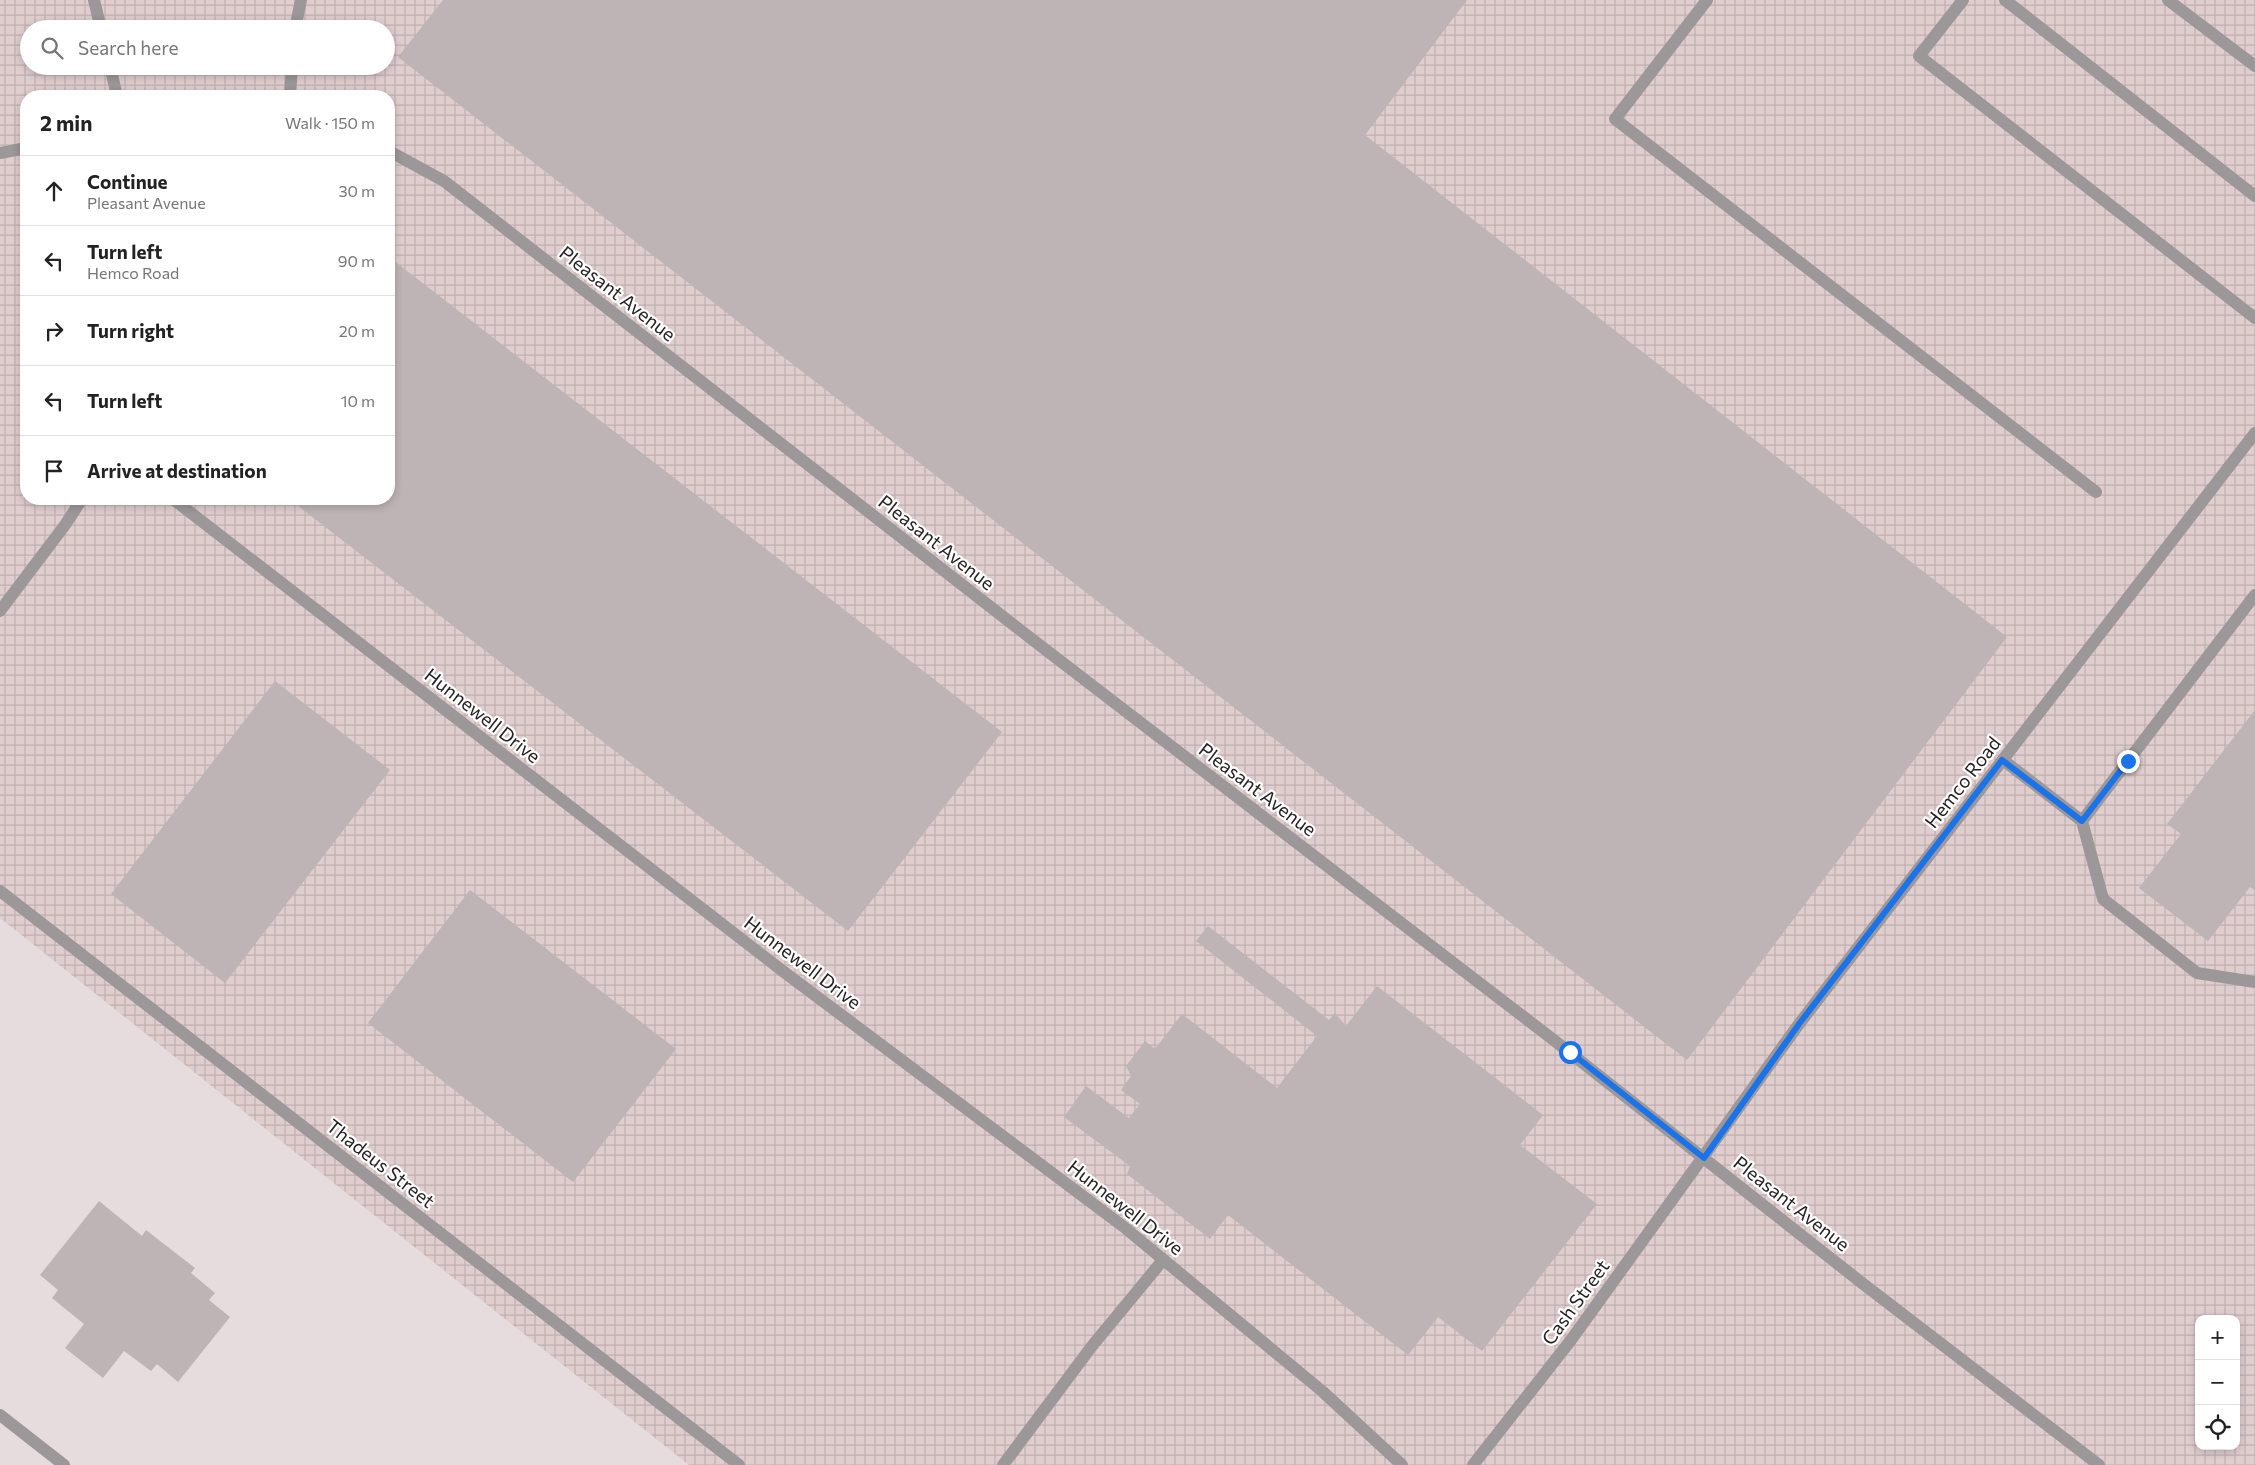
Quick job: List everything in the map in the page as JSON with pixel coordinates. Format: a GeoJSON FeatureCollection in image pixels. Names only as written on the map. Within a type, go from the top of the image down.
{"type":"FeatureCollection","features":[{"type":"Feature","properties":{"kind":"street"},"geometry":{"type":"LineString","coordinates":[[94,0],[99,20]]}},
{"type":"Feature","properties":{"kind":"street"},"geometry":{"type":"LineString","coordinates":[[297,20],[301,0]]}},
{"type":"Feature","properties":{"kind":"street"},"geometry":{"type":"LineString","coordinates":[[1706,0],[1615,119],[2096,492]]}},
{"type":"Feature","properties":{"kind":"street"},"geometry":{"type":"LineString","coordinates":[[1963,0],[1919,56],[2253,312]]}},
{"type":"Feature","properties":{"kind":"street"},"geometry":{"type":"LineString","coordinates":[[2005,0],[2255,196]]}},
{"type":"Feature","properties":{"kind":"street"},"geometry":{"type":"LineString","coordinates":[[2168,0],[2255,66]]}},
{"type":"Feature","properties":{"kind":"street"},"geometry":{"type":"LineString","coordinates":[[112,75],[116,90]]}},
{"type":"Feature","properties":{"kind":"street"},"geometry":{"type":"LineString","coordinates":[[290,90],[291,75]]}},
{"type":"Feature","properties":{"kind":"street"},"geometry":{"type":"LineString","coordinates":[[0,153],[20,149]]}},
{"type":"Feature","properties":{"kind":"street","name":"Pleasant Avenue"},"geometry":{"type":"LineString","coordinates":[[395,154],[444,181],[1033,640],[1555,1040],[2099,1465]]}},
{"type":"Feature","properties":{"kind":"street","name":"Hemco Road"},"geometry":{"type":"LineString","coordinates":[[1704,1158],[1799,1024],[2255,433]]}},
{"type":"Feature","properties":{"kind":"street"},"geometry":{"type":"LineString","coordinates":[[0,611],[78,505]]}},
{"type":"Feature","properties":{"kind":"street","name":"Hunnewell Drive"},"geometry":{"type":"LineString","coordinates":[[181,505],[784,972],[1124,1227],[1322,1391],[1402,1465]]}},
{"type":"Feature","properties":{"kind":"street"},"geometry":{"type":"LineString","coordinates":[[2082,821],[2255,595]]}},
{"type":"Feature","properties":{"kind":"street"},"geometry":{"type":"LineString","coordinates":[[2002,760],[2082,821],[2103,899],[2198,973],[2255,982]]}},
{"type":"Feature","properties":{"kind":"street","name":"Thadeus Street"},"geometry":{"type":"LineString","coordinates":[[0,891],[739,1465]]}},
{"type":"Feature","properties":{"kind":"street","name":"Cash Street"},"geometry":{"type":"LineString","coordinates":[[1473,1465],[1571,1340],[1704,1158]]}},
{"type":"Feature","properties":{"kind":"street"},"geometry":{"type":"LineString","coordinates":[[1003,1465],[1092,1346],[1163,1260]]}},
{"type":"Feature","properties":{"kind":"street"},"geometry":{"type":"LineString","coordinates":[[0,1415],[64,1465]]}},
{"type":"Feature","properties":{"kind":"shaded area"},"geometry":{"type":"Polygon","coordinates":[[[0,0],[2255,0],[2255,1465],[689,1465],[0,918],[0,0]]]}},
{"type":"Feature","properties":{"kind":"building"},"geometry":{"type":"Polygon","coordinates":[[[443,0],[1467,0],[1365,135],[2007,637],[1687,1060],[398,57],[443,0]]]}},
{"type":"Feature","properties":{"kind":"building"},"geometry":{"type":"Polygon","coordinates":[[[395,262],[1002,732],[848,931],[297,505],[395,505],[395,262]]]}},
{"type":"Feature","properties":{"kind":"building"},"geometry":{"type":"Polygon","coordinates":[[[275,681],[390,770],[225,983],[111,894],[275,681]]]}},
{"type":"Feature","properties":{"kind":"building"},"geometry":{"type":"Polygon","coordinates":[[[2255,710],[2255,890],[2250,887],[2208,941],[2139,888],[2181,834],[2167,824],[2255,710]]]}},
{"type":"Feature","properties":{"kind":"building"},"geometry":{"type":"Polygon","coordinates":[[[470,890],[676,1049],[573,1182],[368,1023],[470,890]]]}},
{"type":"Feature","properties":{"kind":"building"},"geometry":{"type":"Polygon","coordinates":[[[1208,926],[1329,1020],[1335,1013],[1346,1026],[1377,986],[1543,1115],[1520,1145],[1597,1204],[1482,1351],[1438,1317],[1408,1355],[1228,1215],[1210,1239],[1127,1174],[1130,1166],[1064,1117],[1086,1086],[1129,1118],[1140,1104],[1121,1090],[1131,1076],[1126,1066],[1145,1041],[1155,1049],[1182,1014],[1277,1088],[1317,1036],[1196,941],[1208,926]]]}},
{"type":"Feature","properties":{"kind":"building"},"geometry":{"type":"Polygon","coordinates":[[[99,1201],[142,1236],[146,1230],[195,1268],[191,1273],[215,1293],[209,1300],[230,1317],[178,1382],[157,1364],[151,1371],[124,1351],[103,1378],[65,1348],[84,1324],[52,1298],[58,1290],[40,1275],[99,1201]]]}},
{"type":"Feature","properties":{"kind":"route"},"geometry":{"type":"LineString","coordinates":[[1570,1052],[1704,1158],[1799,1024],[2002,760],[2082,821],[2128,761]]}}]}
